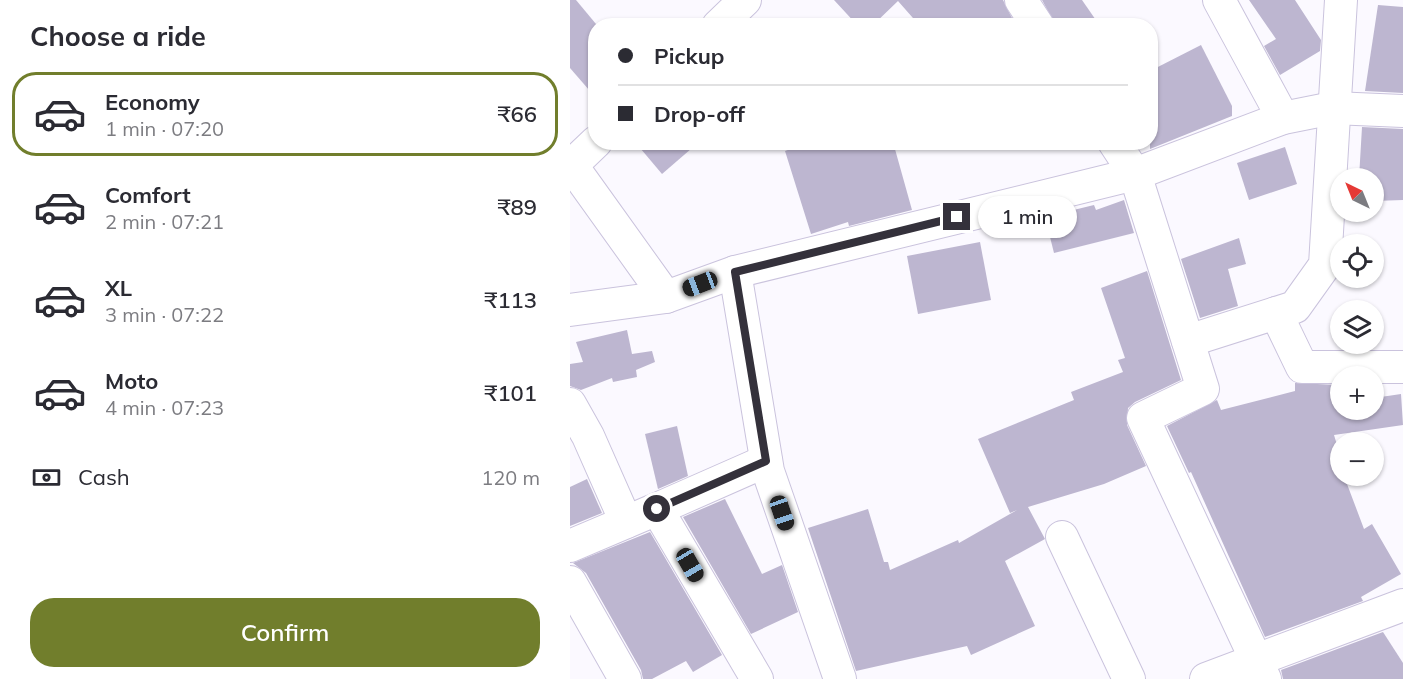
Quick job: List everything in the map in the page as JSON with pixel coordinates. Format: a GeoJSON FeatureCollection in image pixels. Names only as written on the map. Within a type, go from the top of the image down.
{"type":"FeatureCollection","features":[{"type":"Feature","properties":{"kind":"street"},"geometry":{"type":"LineString","coordinates":[[726,18],[745,0]]}},
{"type":"Feature","properties":{"kind":"street"},"geometry":{"type":"LineString","coordinates":[[1021,0],[1033,18]]}},
{"type":"Feature","properties":{"kind":"street"},"geometry":{"type":"LineString","coordinates":[[1219,0],[1283,118]]}},
{"type":"Feature","properties":{"kind":"street"},"geometry":{"type":"LineString","coordinates":[[1188,341],[1295,307],[1325,265],[1341,0]]}},
{"type":"Feature","properties":{"kind":"street"},"geometry":{"type":"LineString","coordinates":[[570,310],[666,297],[735,272],[1134,174],[1283,118],[1333,108],[1403,111]]}},
{"type":"Feature","properties":{"kind":"street"},"geometry":{"type":"LineString","coordinates":[[588,149],[571,164],[666,297]]}},
{"type":"Feature","properties":{"kind":"street"},"geometry":{"type":"LineString","coordinates":[[1119,150],[1134,174],[1203,389],[1143,418],[1261,668]]}},
{"type":"Feature","properties":{"kind":"street"},"geometry":{"type":"LineString","coordinates":[[735,272],[766,461],[840,679]]}},
{"type":"Feature","properties":{"kind":"street"},"geometry":{"type":"LineString","coordinates":[[1276,313],[1302,367],[1403,367]]}},
{"type":"Feature","properties":{"kind":"street"},"geometry":{"type":"LineString","coordinates":[[570,404],[588,436],[626,522]]}},
{"type":"Feature","properties":{"kind":"street"},"geometry":{"type":"LineString","coordinates":[[570,546],[766,461]]}},
{"type":"Feature","properties":{"kind":"street"},"geometry":{"type":"LineString","coordinates":[[657,509],[757,679]]}},
{"type":"Feature","properties":{"kind":"street"},"geometry":{"type":"LineString","coordinates":[[1062,537],[1130,679]]}},
{"type":"Feature","properties":{"kind":"street"},"geometry":{"type":"LineString","coordinates":[[570,582],[625,679]]}},
{"type":"Feature","properties":{"kind":"street"},"geometry":{"type":"LineString","coordinates":[[1206,679],[1261,668],[1403,605]]}},
{"type":"Feature","properties":{"kind":"building"},"geometry":{"type":"Polygon","coordinates":[[[570,0],[576,0],[591,18],[588,18],[588,89],[570,68],[570,0]]]}},
{"type":"Feature","properties":{"kind":"building"},"geometry":{"type":"Polygon","coordinates":[[[834,0],[1003,0],[1012,18],[913,18],[898,1],[880,18],[851,18],[834,0]]]}},
{"type":"Feature","properties":{"kind":"building"},"geometry":{"type":"Polygon","coordinates":[[[1042,0],[1082,0],[1094,18],[1052,18],[1042,0]]]}},
{"type":"Feature","properties":{"kind":"building"},"geometry":{"type":"Polygon","coordinates":[[[1249,0],[1295,0],[1321,40],[1320,51],[1280,75],[1264,46],[1276,39],[1249,0]]]}},
{"type":"Feature","properties":{"kind":"building"},"geometry":{"type":"Polygon","coordinates":[[[1378,5],[1403,7],[1403,93],[1365,91],[1378,5]]]}},
{"type":"Feature","properties":{"kind":"building"},"geometry":{"type":"Polygon","coordinates":[[[1201,45],[1232,106],[1232,116],[1158,146],[1158,67],[1201,45]]]}},
{"type":"Feature","properties":{"kind":"building"},"geometry":{"type":"Polygon","coordinates":[[[1362,127],[1403,129],[1403,200],[1384,201],[1384,168],[1360,168],[1362,127]]]}},
{"type":"Feature","properties":{"kind":"building"},"geometry":{"type":"Polygon","coordinates":[[[1285,147],[1297,184],[1249,200],[1237,163],[1285,147]]]}},
{"type":"Feature","properties":{"kind":"building"},"geometry":{"type":"Polygon","coordinates":[[[642,150],[690,150],[662,174],[642,150]]]}},
{"type":"Feature","properties":{"kind":"building"},"geometry":{"type":"Polygon","coordinates":[[[895,150],[912,210],[849,226],[848,222],[811,234],[785,151],[895,150]]]}},
{"type":"Feature","properties":{"kind":"building"},"geometry":{"type":"Polygon","coordinates":[[[1124,200],[1134,233],[1054,253],[1045,217],[1094,205],[1096,210],[1124,200]]]}},
{"type":"Feature","properties":{"kind":"building"},"geometry":{"type":"Polygon","coordinates":[[[1239,238],[1246,264],[1228,269],[1238,306],[1200,318],[1181,259],[1239,238]]]}},
{"type":"Feature","properties":{"kind":"building"},"geometry":{"type":"Polygon","coordinates":[[[980,242],[991,300],[918,314],[907,256],[980,242]]]}},
{"type":"Feature","properties":{"kind":"building"},"geometry":{"type":"Polygon","coordinates":[[[1147,271],[1181,380],[1135,402],[1128,408],[1127,425],[1146,466],[1104,484],[1028,507],[1045,539],[1005,561],[1035,626],[971,655],[967,646],[856,671],[808,528],[868,509],[884,562],[888,562],[890,570],[958,540],[959,543],[1017,510],[1010,513],[978,439],[1074,400],[1071,392],[1123,372],[1118,360],[1125,358],[1101,288],[1147,271]]]}},
{"type":"Feature","properties":{"kind":"building"},"geometry":{"type":"Polygon","coordinates":[[[627,330],[632,354],[652,351],[655,362],[636,370],[637,377],[613,382],[612,378],[581,390],[570,386],[570,364],[583,362],[576,342],[627,330]]]}},
{"type":"Feature","properties":{"kind":"building"},"geometry":{"type":"Polygon","coordinates":[[[1295,383],[1330,385],[1330,420],[1384,420],[1384,397],[1401,394],[1403,425],[1355,432],[1330,432],[1330,486],[1348,486],[1364,529],[1372,524],[1401,574],[1361,597],[1363,601],[1265,637],[1191,472],[1189,473],[1167,426],[1217,400],[1221,410],[1295,391],[1295,383]]]}},
{"type":"Feature","properties":{"kind":"building"},"geometry":{"type":"Polygon","coordinates":[[[677,426],[688,476],[658,489],[645,434],[677,426]]]}},
{"type":"Feature","properties":{"kind":"building"},"geometry":{"type":"Polygon","coordinates":[[[587,479],[602,513],[570,526],[570,487],[587,479]]]}},
{"type":"Feature","properties":{"kind":"building"},"geometry":{"type":"Polygon","coordinates":[[[725,499],[762,574],[782,565],[798,612],[751,634],[683,517],[725,499]]]}},
{"type":"Feature","properties":{"kind":"building"},"geometry":{"type":"Polygon","coordinates":[[[650,532],[722,655],[693,672],[686,661],[652,679],[643,679],[641,670],[586,573],[573,563],[650,532]]]}},
{"type":"Feature","properties":{"kind":"building"},"geometry":{"type":"Polygon","coordinates":[[[1383,632],[1403,663],[1403,679],[1283,679],[1281,670],[1383,632]]]}},
{"type":"Feature","properties":{"kind":"route"},"geometry":{"type":"LineString","coordinates":[[657,509],[766,461],[735,272],[957,217]]}}]}
